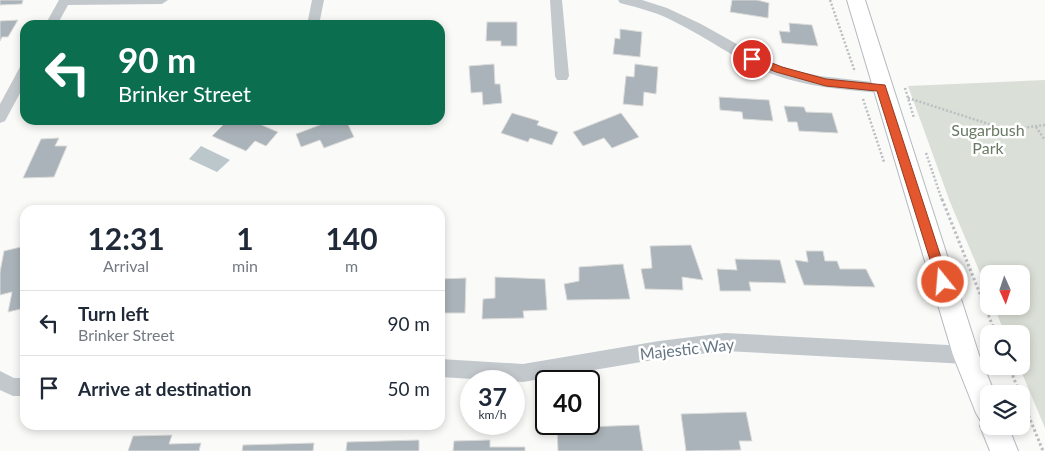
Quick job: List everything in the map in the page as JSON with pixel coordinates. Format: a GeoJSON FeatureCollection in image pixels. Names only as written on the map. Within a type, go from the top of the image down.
{"type":"FeatureCollection","features":[{"type":"Feature","properties":{"kind":"street"},"geometry":{"type":"LineString","coordinates":[[54,20],[65,0],[162,0]]}},
{"type":"Feature","properties":{"kind":"street"},"geometry":{"type":"LineString","coordinates":[[314,20],[318,0]]}},
{"type":"Feature","properties":{"kind":"street"},"geometry":{"type":"LineString","coordinates":[[556,0],[562,76]]}},
{"type":"Feature","properties":{"kind":"street"},"geometry":{"type":"LineString","coordinates":[[624,0],[647,5],[678,16],[764,65],[826,83],[881,88]]}},
{"type":"Feature","properties":{"kind":"street"},"geometry":{"type":"LineString","coordinates":[[856,0],[881,88],[966,355],[980,390]]}},
{"type":"Feature","properties":{"kind":"street"},"geometry":{"type":"LineString","coordinates":[[0,117],[20,80]]}},
{"type":"Feature","properties":{"kind":"street","name":"Majestic Way"},"geometry":{"type":"LineString","coordinates":[[445,368],[523,373],[659,350],[726,342],[966,355]]}},
{"type":"Feature","properties":{"kind":"street"},"geometry":{"type":"LineString","coordinates":[[0,380],[13,387],[20,387]]}},
{"type":"Feature","properties":{"kind":"street"},"geometry":{"type":"LineString","coordinates":[[998,435],[1004,451]]}},
{"type":"Feature","properties":{"kind":"path"},"geometry":{"type":"LineString","coordinates":[[915,121],[908,98],[998,127],[1014,128],[1045,125]]}},
{"type":"Feature","properties":{"kind":"path"},"geometry":{"type":"LineString","coordinates":[[1036,127],[1045,140]]}},
{"type":"Feature","properties":{"kind":"path"},"geometry":{"type":"LineString","coordinates":[[923,145],[943,203],[992,325]]}},
{"type":"Feature","properties":{"kind":"path"},"geometry":{"type":"LineString","coordinates":[[1030,418],[1043,451]]}},
{"type":"Feature","properties":{"kind":"green space","name":"Sugarbush Park"},"geometry":{"type":"Polygon","coordinates":[[[1045,80],[1045,428],[1030,392],[1030,385],[1027,385],[1023,375],[1030,375],[1030,325],[1001,325],[998,315],[1030,315],[1030,265],[980,265],[980,273],[950,202],[908,86],[1045,80]]]}},
{"type":"Feature","properties":{"kind":"shaded area"},"geometry":{"type":"Polygon","coordinates":[[[201,146],[230,160],[217,172],[189,159],[201,146]]]}},
{"type":"Feature","properties":{"kind":"building"},"geometry":{"type":"Polygon","coordinates":[[[0,0],[23,0],[22,4],[0,5],[0,0]]]}},
{"type":"Feature","properties":{"kind":"building"},"geometry":{"type":"Polygon","coordinates":[[[732,0],[757,0],[769,3],[768,18],[730,12],[732,0]]]}},
{"type":"Feature","properties":{"kind":"building"},"geometry":{"type":"Polygon","coordinates":[[[18,20],[8,37],[2,37],[0,41],[0,21],[18,20]]]}},
{"type":"Feature","properties":{"kind":"building"},"geometry":{"type":"Polygon","coordinates":[[[487,22],[517,22],[517,46],[501,46],[501,41],[486,41],[487,22]]]}},
{"type":"Feature","properties":{"kind":"building"},"geometry":{"type":"Polygon","coordinates":[[[789,23],[812,25],[818,46],[782,43],[779,31],[790,32],[789,23]]]}},
{"type":"Feature","properties":{"kind":"building"},"geometry":{"type":"Polygon","coordinates":[[[620,29],[642,32],[640,57],[613,54],[615,38],[620,39],[620,29]]]}},
{"type":"Feature","properties":{"kind":"building"},"geometry":{"type":"Polygon","coordinates":[[[494,64],[495,84],[500,84],[502,103],[483,105],[482,92],[471,93],[469,66],[494,64]]]}},
{"type":"Feature","properties":{"kind":"building"},"geometry":{"type":"Polygon","coordinates":[[[635,64],[658,67],[656,94],[644,92],[643,106],[623,104],[626,76],[634,77],[635,64]]]}},
{"type":"Feature","properties":{"kind":"building"},"geometry":{"type":"Polygon","coordinates":[[[719,97],[769,100],[773,121],[743,119],[742,112],[720,110],[719,97]]]}},
{"type":"Feature","properties":{"kind":"building"},"geometry":{"type":"Polygon","coordinates":[[[784,106],[804,107],[806,112],[832,113],[838,133],[799,131],[797,122],[788,122],[784,106]]]}},
{"type":"Feature","properties":{"kind":"building"},"geometry":{"type":"Polygon","coordinates":[[[512,113],[539,121],[537,125],[558,132],[552,145],[530,138],[528,142],[501,133],[512,113]]]}},
{"type":"Feature","properties":{"kind":"building"},"geometry":{"type":"Polygon","coordinates":[[[621,113],[639,137],[612,148],[604,138],[583,146],[573,132],[621,113]]]}},
{"type":"Feature","properties":{"kind":"building"},"geometry":{"type":"Polygon","coordinates":[[[223,125],[262,125],[278,132],[266,146],[255,141],[246,151],[212,136],[223,125]]]}},
{"type":"Feature","properties":{"kind":"building"},"geometry":{"type":"Polygon","coordinates":[[[320,125],[348,125],[354,137],[324,148],[320,140],[301,147],[296,134],[320,125]]]}},
{"type":"Feature","properties":{"kind":"building"},"geometry":{"type":"Polygon","coordinates":[[[59,138],[55,146],[67,146],[54,177],[23,178],[41,139],[59,138]]]}},
{"type":"Feature","properties":{"kind":"building"},"geometry":{"type":"Polygon","coordinates":[[[691,245],[703,280],[682,277],[683,290],[645,289],[641,269],[652,268],[650,246],[691,245]]]}},
{"type":"Feature","properties":{"kind":"building"},"geometry":{"type":"Polygon","coordinates":[[[20,247],[20,309],[8,312],[12,292],[0,295],[0,272],[4,251],[20,247]]]}},
{"type":"Feature","properties":{"kind":"building"},"geometry":{"type":"Polygon","coordinates":[[[806,251],[823,251],[825,261],[837,261],[840,269],[866,269],[875,287],[804,285],[795,260],[808,262],[806,251]]]}},
{"type":"Feature","properties":{"kind":"building"},"geometry":{"type":"Polygon","coordinates":[[[735,259],[780,260],[786,283],[749,282],[751,291],[720,291],[717,269],[737,270],[735,259]]]}},
{"type":"Feature","properties":{"kind":"building"},"geometry":{"type":"Polygon","coordinates":[[[623,264],[630,299],[567,300],[564,284],[579,281],[579,267],[623,264]]]}},
{"type":"Feature","properties":{"kind":"building"},"geometry":{"type":"Polygon","coordinates":[[[495,277],[545,279],[547,310],[523,311],[524,318],[482,319],[483,299],[495,298],[495,277]]]}},
{"type":"Feature","properties":{"kind":"building"},"geometry":{"type":"Polygon","coordinates":[[[466,278],[465,313],[445,313],[445,279],[466,278]]]}},
{"type":"Feature","properties":{"kind":"building"},"geometry":{"type":"Polygon","coordinates":[[[746,412],[752,441],[739,441],[741,450],[686,451],[681,414],[746,412]]]}},
{"type":"Feature","properties":{"kind":"building"},"geometry":{"type":"Polygon","coordinates":[[[639,425],[643,451],[558,451],[557,435],[600,435],[600,426],[639,425]]]}},
{"type":"Feature","properties":{"kind":"building"},"geometry":{"type":"Polygon","coordinates":[[[172,435],[169,444],[201,443],[199,451],[128,451],[133,436],[172,435]]]}},
{"type":"Feature","properties":{"kind":"building"},"geometry":{"type":"Polygon","coordinates":[[[419,440],[419,451],[346,451],[347,442],[419,440]]]}},
{"type":"Feature","properties":{"kind":"building"},"geometry":{"type":"Polygon","coordinates":[[[490,440],[490,447],[525,447],[525,451],[453,451],[454,441],[490,440]]]}},
{"type":"Feature","properties":{"kind":"building"},"geometry":{"type":"Polygon","coordinates":[[[314,443],[313,451],[242,451],[243,445],[314,443]]]}},
{"type":"Feature","properties":{"kind":"route"},"geometry":{"type":"LineString","coordinates":[[752,59],[779,70],[826,83],[881,88],[943,282]]}}]}
